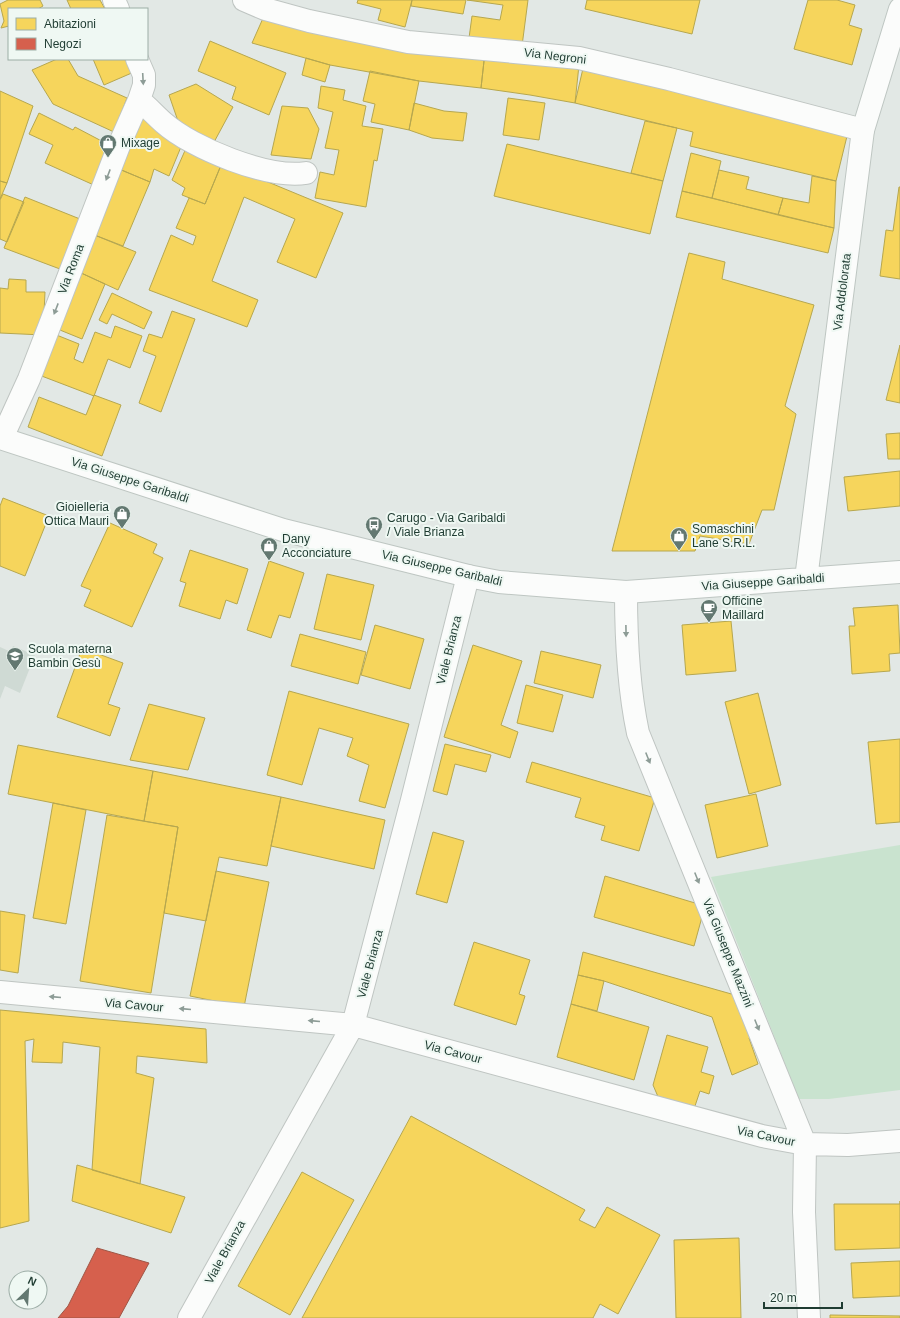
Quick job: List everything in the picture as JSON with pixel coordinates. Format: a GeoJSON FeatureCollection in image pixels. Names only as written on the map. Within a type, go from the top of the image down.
{"type":"FeatureCollection","features":[{"type":"Feature","properties":{"kind":"street","name":"Via Negroni"},"geometry":{"type":"LineString","coordinates":[[244,0],[265,9],[309,21],[408,42],[579,58],[863,130]]}},
{"type":"Feature","properties":{"kind":"street"},"geometry":{"type":"LineString","coordinates":[[297,0],[309,21]]}},
{"type":"Feature","properties":{"kind":"street","name":"Via Addolorata"},"geometry":{"type":"LineString","coordinates":[[806,579],[863,130],[900,9]]}},
{"type":"Feature","properties":{"kind":"street","name":"Via Roma"},"geometry":{"type":"LineString","coordinates":[[1,438],[29,379],[120,143],[139,100],[144,85],[144,75],[137,60]]}},
{"type":"Feature","properties":{"kind":"street"},"geometry":{"type":"LineString","coordinates":[[139,100],[180,134],[232,160],[268,170],[299,174],[306,173]]}},
{"type":"Feature","properties":{"kind":"street","name":"Via Giuseppe Garibaldi"},"geometry":{"type":"LineString","coordinates":[[1,438],[283,530],[468,576],[534,586],[626,592],[900,572]]}},
{"type":"Feature","properties":{"kind":"street","name":"Viale Brianza"},"geometry":{"type":"LineString","coordinates":[[189,1318],[329,1065],[353,1025],[406,823],[468,576]]}},
{"type":"Feature","properties":{"kind":"street","name":"Via Giuseppe Mazzini"},"geometry":{"type":"LineString","coordinates":[[626,592],[627,669],[631,703],[638,733],[806,1144],[804,1212],[809,1318]]}},
{"type":"Feature","properties":{"kind":"street","name":"Via Cavour"},"geometry":{"type":"LineString","coordinates":[[0,992],[353,1025],[727,1128],[806,1144],[848,1145],[900,1141]]}},
{"type":"Feature","properties":{"kind":"shaded area","name":"Scuola materna Bambin Gesù"},"geometry":{"type":"Polygon","coordinates":[[[13,646],[35,655],[20,693],[5,686],[0,699],[0,647],[11,652],[13,646]]]}},
{"type":"Feature","properties":{"kind":"green space"},"geometry":{"type":"Polygon","coordinates":[[[900,845],[900,1090],[829,1099],[799,1099],[711,877],[900,845]]]}},
{"type":"Feature","properties":{"kind":"building: Abitazioni"},"geometry":{"type":"Polygon","coordinates":[[[8,0],[40,0],[43,6],[40,8],[8,8],[8,26],[1,28],[4,21],[0,4],[8,0]]]}},
{"type":"Feature","properties":{"kind":"building: Abitazioni"},"geometry":{"type":"Polygon","coordinates":[[[67,0],[100,0],[104,8],[71,8],[67,0]]]}},
{"type":"Feature","properties":{"kind":"building: Abitazioni"},"geometry":{"type":"Polygon","coordinates":[[[358,0],[412,0],[405,27],[378,20],[381,9],[357,3],[358,0]]]}},
{"type":"Feature","properties":{"kind":"building: Abitazioni"},"geometry":{"type":"Polygon","coordinates":[[[412,0],[466,0],[463,14],[411,6],[412,0]]]}},
{"type":"Feature","properties":{"kind":"building: Abitazioni"},"geometry":{"type":"Polygon","coordinates":[[[467,0],[528,0],[522,46],[469,38],[472,16],[500,20],[503,5],[467,0]]]}},
{"type":"Feature","properties":{"kind":"building: Abitazioni"},"geometry":{"type":"Polygon","coordinates":[[[587,0],[700,0],[692,34],[585,9],[587,0]]]}},
{"type":"Feature","properties":{"kind":"building: Abitazioni"},"geometry":{"type":"Polygon","coordinates":[[[808,0],[837,0],[855,5],[849,25],[862,29],[852,65],[794,49],[808,0]]]}},
{"type":"Feature","properties":{"kind":"building: Abitazioni"},"geometry":{"type":"Polygon","coordinates":[[[264,16],[485,52],[481,88],[419,81],[330,65],[252,43],[264,16]]]}},
{"type":"Feature","properties":{"kind":"building: Abitazioni"},"geometry":{"type":"Polygon","coordinates":[[[210,41],[286,73],[269,115],[232,99],[236,87],[198,71],[210,41]]]}},
{"type":"Feature","properties":{"kind":"building: Abitazioni"},"geometry":{"type":"Polygon","coordinates":[[[485,52],[579,65],[575,103],[481,88],[485,52]]]}},
{"type":"Feature","properties":{"kind":"building: Abitazioni"},"geometry":{"type":"Polygon","coordinates":[[[306,58],[330,65],[325,82],[302,75],[306,58]]]}},
{"type":"Feature","properties":{"kind":"building: Abitazioni"},"geometry":{"type":"Polygon","coordinates":[[[55,60],[69,60],[78,76],[127,98],[114,132],[53,104],[32,70],[55,60]]]}},
{"type":"Feature","properties":{"kind":"building: Abitazioni"},"geometry":{"type":"Polygon","coordinates":[[[93,60],[128,60],[134,72],[104,85],[93,60]]]}},
{"type":"Feature","properties":{"kind":"building: Abitazioni"},"geometry":{"type":"Polygon","coordinates":[[[584,64],[849,128],[836,181],[690,146],[693,132],[575,103],[584,64]]]}},
{"type":"Feature","properties":{"kind":"building: Abitazioni"},"geometry":{"type":"Polygon","coordinates":[[[370,71],[419,81],[409,130],[371,122],[375,104],[363,101],[370,71]]]}},
{"type":"Feature","properties":{"kind":"building: Abitazioni"},"geometry":{"type":"Polygon","coordinates":[[[196,84],[233,107],[213,144],[179,124],[169,95],[196,84]]]}},
{"type":"Feature","properties":{"kind":"building: Abitazioni"},"geometry":{"type":"Polygon","coordinates":[[[321,86],[345,90],[343,100],[366,106],[362,126],[383,129],[377,161],[374,160],[366,207],[315,198],[320,172],[334,175],[339,150],[325,148],[333,112],[318,108],[321,86]]]}},
{"type":"Feature","properties":{"kind":"building: Abitazioni"},"geometry":{"type":"Polygon","coordinates":[[[0,91],[33,106],[7,183],[0,181],[0,91]]]}},
{"type":"Feature","properties":{"kind":"building: Abitazioni"},"geometry":{"type":"Polygon","coordinates":[[[508,98],[545,103],[539,140],[503,135],[508,98]]]}},
{"type":"Feature","properties":{"kind":"building: Abitazioni"},"geometry":{"type":"Polygon","coordinates":[[[414,103],[444,111],[467,113],[463,141],[432,138],[409,130],[414,103]]]}},
{"type":"Feature","properties":{"kind":"building: Abitazioni"},"geometry":{"type":"Polygon","coordinates":[[[282,106],[308,108],[319,129],[311,159],[271,155],[282,106]]]}},
{"type":"Feature","properties":{"kind":"building: Abitazioni"},"geometry":{"type":"Polygon","coordinates":[[[39,113],[73,130],[75,127],[113,147],[96,186],[45,163],[53,145],[29,134],[39,113]]]}},
{"type":"Feature","properties":{"kind":"building: Abitazioni"},"geometry":{"type":"Polygon","coordinates":[[[141,117],[183,142],[169,176],[154,169],[150,182],[119,169],[141,117]]]}},
{"type":"Feature","properties":{"kind":"building: Abitazioni"},"geometry":{"type":"Polygon","coordinates":[[[645,121],[677,128],[663,181],[631,173],[645,121]]]}},
{"type":"Feature","properties":{"kind":"building: Abitazioni"},"geometry":{"type":"Polygon","coordinates":[[[507,144],[663,181],[650,234],[494,196],[507,144]]]}},
{"type":"Feature","properties":{"kind":"building: Abitazioni"},"geometry":{"type":"Polygon","coordinates":[[[187,146],[221,165],[205,204],[182,195],[185,188],[172,180],[187,146]]]}},
{"type":"Feature","properties":{"kind":"building: Abitazioni"},"geometry":{"type":"Polygon","coordinates":[[[691,153],[721,161],[712,198],[682,191],[691,153]]]}},
{"type":"Feature","properties":{"kind":"building: Abitazioni"},"geometry":{"type":"Polygon","coordinates":[[[222,163],[343,213],[316,278],[277,262],[295,219],[244,197],[212,281],[258,300],[247,327],[149,290],[171,235],[193,245],[196,236],[176,228],[189,198],[205,204],[222,163]]]}},
{"type":"Feature","properties":{"kind":"building: Abitazioni"},"geometry":{"type":"Polygon","coordinates":[[[119,169],[150,182],[123,246],[92,234],[119,169]]]}},
{"type":"Feature","properties":{"kind":"building: Abitazioni"},"geometry":{"type":"Polygon","coordinates":[[[719,170],[749,177],[746,189],[783,198],[778,215],[712,198],[719,170]]]}},
{"type":"Feature","properties":{"kind":"building: Abitazioni"},"geometry":{"type":"Polygon","coordinates":[[[812,176],[836,181],[834,228],[778,215],[783,198],[809,203],[812,176]]]}},
{"type":"Feature","properties":{"kind":"building: Abitazioni"},"geometry":{"type":"Polygon","coordinates":[[[0,181],[7,183],[0,199],[0,181]]]}},
{"type":"Feature","properties":{"kind":"building: Abitazioni"},"geometry":{"type":"Polygon","coordinates":[[[899,187],[900,279],[880,276],[886,230],[893,231],[899,187]]]}},
{"type":"Feature","properties":{"kind":"building: Abitazioni"},"geometry":{"type":"Polygon","coordinates":[[[682,191],[834,228],[828,253],[676,217],[682,191]]]}},
{"type":"Feature","properties":{"kind":"building: Abitazioni"},"geometry":{"type":"Polygon","coordinates":[[[3,194],[24,202],[7,242],[0,239],[0,200],[3,194]]]}},
{"type":"Feature","properties":{"kind":"building: Abitazioni"},"geometry":{"type":"Polygon","coordinates":[[[25,197],[80,219],[60,269],[4,248],[25,197]]]}},
{"type":"Feature","properties":{"kind":"building: Abitazioni"},"geometry":{"type":"Polygon","coordinates":[[[92,234],[136,252],[118,290],[79,272],[92,234]]]}},
{"type":"Feature","properties":{"kind":"building: Abitazioni"},"geometry":{"type":"Polygon","coordinates":[[[689,253],[725,262],[722,279],[814,305],[785,406],[796,414],[774,510],[762,510],[749,544],[700,536],[695,551],[612,551],[689,253]]]}},
{"type":"Feature","properties":{"kind":"building: Abitazioni"},"geometry":{"type":"Polygon","coordinates":[[[79,272],[105,284],[82,339],[55,328],[79,272]]]}},
{"type":"Feature","properties":{"kind":"building: Abitazioni"},"geometry":{"type":"Polygon","coordinates":[[[9,279],[26,280],[26,292],[45,292],[43,335],[0,333],[0,288],[8,289],[9,279]]]}},
{"type":"Feature","properties":{"kind":"building: Abitazioni"},"geometry":{"type":"Polygon","coordinates":[[[112,293],[152,312],[144,329],[112,314],[107,324],[99,320],[112,293]]]}},
{"type":"Feature","properties":{"kind":"building: Abitazioni"},"geometry":{"type":"Polygon","coordinates":[[[172,311],[195,319],[161,412],[139,403],[156,356],[143,351],[149,334],[162,338],[172,311]]]}},
{"type":"Feature","properties":{"kind":"building: Abitazioni"},"geometry":{"type":"Polygon","coordinates":[[[115,326],[142,336],[130,368],[108,359],[94,396],[39,375],[54,334],[79,344],[74,359],[83,363],[95,332],[111,338],[115,326]]]}},
{"type":"Feature","properties":{"kind":"building: Abitazioni"},"geometry":{"type":"Polygon","coordinates":[[[900,345],[900,403],[886,400],[900,345]]]}},
{"type":"Feature","properties":{"kind":"building: Abitazioni"},"geometry":{"type":"Polygon","coordinates":[[[94,395],[121,405],[102,456],[28,427],[39,397],[86,415],[94,395]]]}},
{"type":"Feature","properties":{"kind":"building: Abitazioni"},"geometry":{"type":"Polygon","coordinates":[[[900,433],[900,459],[888,459],[886,434],[900,433]]]}},
{"type":"Feature","properties":{"kind":"building: Abitazioni"},"geometry":{"type":"Polygon","coordinates":[[[900,471],[900,506],[848,511],[844,477],[900,471]]]}},
{"type":"Feature","properties":{"kind":"building: Abitazioni"},"geometry":{"type":"Polygon","coordinates":[[[3,498],[49,516],[25,576],[0,566],[0,506],[3,498]]]}},
{"type":"Feature","properties":{"kind":"building: Abitazioni"},"geometry":{"type":"Polygon","coordinates":[[[110,523],[157,544],[153,553],[163,558],[132,627],[84,606],[91,590],[81,586],[110,523]]]}},
{"type":"Feature","properties":{"kind":"building: Abitazioni"},"geometry":{"type":"Polygon","coordinates":[[[190,550],[248,569],[237,604],[226,600],[220,619],[179,606],[186,583],[180,581],[190,550]]]}},
{"type":"Feature","properties":{"kind":"building: Abitazioni"},"geometry":{"type":"Polygon","coordinates":[[[269,561],[304,573],[290,618],[279,615],[271,638],[247,630],[269,561]]]}},
{"type":"Feature","properties":{"kind":"building: Abitazioni"},"geometry":{"type":"Polygon","coordinates":[[[327,574],[374,585],[361,640],[314,629],[327,574]]]}},
{"type":"Feature","properties":{"kind":"building: Abitazioni"},"geometry":{"type":"Polygon","coordinates":[[[898,605],[900,653],[889,654],[890,671],[852,674],[849,626],[855,626],[853,608],[898,605]]]}},
{"type":"Feature","properties":{"kind":"building: Abitazioni"},"geometry":{"type":"Polygon","coordinates":[[[731,621],[736,671],[686,675],[682,625],[731,621]]]}},
{"type":"Feature","properties":{"kind":"building: Abitazioni"},"geometry":{"type":"Polygon","coordinates":[[[375,625],[424,639],[410,689],[361,675],[375,625]]]}},
{"type":"Feature","properties":{"kind":"building: Abitazioni"},"geometry":{"type":"Polygon","coordinates":[[[300,634],[366,652],[358,684],[291,666],[300,634]]]}},
{"type":"Feature","properties":{"kind":"building: Abitazioni"},"geometry":{"type":"Polygon","coordinates":[[[473,645],[522,661],[501,725],[518,732],[510,758],[444,737],[473,645]]]}},
{"type":"Feature","properties":{"kind":"building: Abitazioni"},"geometry":{"type":"Polygon","coordinates":[[[82,648],[123,663],[108,704],[120,708],[110,736],[57,717],[82,648]]]}},
{"type":"Feature","properties":{"kind":"building: Abitazioni"},"geometry":{"type":"Polygon","coordinates":[[[541,651],[601,665],[593,698],[534,683],[541,651]]]}},
{"type":"Feature","properties":{"kind":"building: Abitazioni"},"geometry":{"type":"Polygon","coordinates":[[[526,685],[563,695],[553,732],[517,723],[526,685]]]}},
{"type":"Feature","properties":{"kind":"building: Abitazioni"},"geometry":{"type":"Polygon","coordinates":[[[289,691],[409,724],[385,808],[359,801],[369,765],[347,756],[353,738],[319,728],[302,785],[267,775],[289,691]]]}},
{"type":"Feature","properties":{"kind":"building: Abitazioni"},"geometry":{"type":"Polygon","coordinates":[[[758,693],[781,785],[749,794],[725,702],[758,693]]]}},
{"type":"Feature","properties":{"kind":"building: Abitazioni"},"geometry":{"type":"Polygon","coordinates":[[[149,704],[205,718],[188,770],[130,760],[149,704]]]}},
{"type":"Feature","properties":{"kind":"building: Abitazioni"},"geometry":{"type":"Polygon","coordinates":[[[900,739],[900,822],[876,824],[868,742],[900,739]]]}},
{"type":"Feature","properties":{"kind":"building: Abitazioni"},"geometry":{"type":"Polygon","coordinates":[[[445,744],[491,755],[486,772],[455,764],[447,795],[433,791],[445,744]]]}},
{"type":"Feature","properties":{"kind":"building: Abitazioni"},"geometry":{"type":"Polygon","coordinates":[[[18,745],[153,771],[144,821],[8,794],[18,745]]]}},
{"type":"Feature","properties":{"kind":"building: Abitazioni"},"geometry":{"type":"Polygon","coordinates":[[[532,762],[655,798],[639,851],[601,840],[605,826],[575,817],[581,798],[526,782],[532,762]]]}},
{"type":"Feature","properties":{"kind":"building: Abitazioni"},"geometry":{"type":"Polygon","coordinates":[[[153,771],[281,797],[267,866],[219,857],[206,921],[164,913],[178,827],[144,821],[153,771]]]}},
{"type":"Feature","properties":{"kind":"building: Abitazioni"},"geometry":{"type":"Polygon","coordinates":[[[756,794],[768,846],[717,858],[705,805],[756,794]]]}},
{"type":"Feature","properties":{"kind":"building: Abitazioni"},"geometry":{"type":"Polygon","coordinates":[[[281,797],[385,820],[374,869],[271,846],[281,797]]]}},
{"type":"Feature","properties":{"kind":"building: Abitazioni"},"geometry":{"type":"Polygon","coordinates":[[[53,803],[86,810],[66,924],[33,918],[53,803]]]}},
{"type":"Feature","properties":{"kind":"building: Abitazioni"},"geometry":{"type":"Polygon","coordinates":[[[107,815],[178,827],[151,993],[80,981],[107,815]]]}},
{"type":"Feature","properties":{"kind":"building: Abitazioni"},"geometry":{"type":"Polygon","coordinates":[[[433,832],[464,841],[447,903],[416,894],[433,832]]]}},
{"type":"Feature","properties":{"kind":"building: Abitazioni"},"geometry":{"type":"Polygon","coordinates":[[[216,871],[269,882],[244,1007],[190,996],[216,871]]]}},
{"type":"Feature","properties":{"kind":"building: Abitazioni"},"geometry":{"type":"Polygon","coordinates":[[[605,876],[705,906],[694,946],[594,917],[605,876]]]}},
{"type":"Feature","properties":{"kind":"building: Abitazioni"},"geometry":{"type":"Polygon","coordinates":[[[0,911],[25,915],[18,973],[0,970],[0,911]]]}},
{"type":"Feature","properties":{"kind":"building: Abitazioni"},"geometry":{"type":"Polygon","coordinates":[[[474,942],[530,960],[519,994],[525,996],[516,1025],[454,1005],[474,942]]]}},
{"type":"Feature","properties":{"kind":"building: Abitazioni"},"geometry":{"type":"Polygon","coordinates":[[[583,952],[742,997],[756,1032],[749,1038],[758,1064],[732,1075],[712,1017],[604,981],[578,975],[583,952]]]}},
{"type":"Feature","properties":{"kind":"building: Abitazioni"},"geometry":{"type":"Polygon","coordinates":[[[578,975],[604,981],[597,1011],[571,1004],[578,975]]]}},
{"type":"Feature","properties":{"kind":"building: Abitazioni"},"geometry":{"type":"Polygon","coordinates":[[[571,1004],[649,1027],[634,1080],[557,1057],[571,1004]]]}},
{"type":"Feature","properties":{"kind":"building: Abitazioni"},"geometry":{"type":"Polygon","coordinates":[[[0,1010],[206,1029],[207,1063],[137,1056],[136,1073],[154,1078],[140,1184],[92,1170],[100,1047],[63,1042],[62,1063],[32,1062],[34,1039],[25,1041],[29,1221],[0,1228],[0,1010]]]}},
{"type":"Feature","properties":{"kind":"building: Abitazioni"},"geometry":{"type":"Polygon","coordinates":[[[667,1035],[708,1047],[701,1072],[714,1076],[709,1094],[700,1091],[694,1109],[659,1099],[653,1085],[667,1035]]]}},
{"type":"Feature","properties":{"kind":"building: Abitazioni"},"geometry":{"type":"Polygon","coordinates":[[[411,1116],[585,1210],[579,1220],[595,1228],[607,1207],[660,1235],[618,1314],[600,1304],[593,1318],[302,1318],[411,1116]]]}},
{"type":"Feature","properties":{"kind":"building: Abitazioni"},"geometry":{"type":"Polygon","coordinates":[[[77,1165],[185,1197],[171,1233],[72,1201],[77,1165]]]}},
{"type":"Feature","properties":{"kind":"building: Abitazioni"},"geometry":{"type":"Polygon","coordinates":[[[302,1172],[354,1200],[290,1315],[238,1286],[302,1172]]]}},
{"type":"Feature","properties":{"kind":"building: Abitazioni"},"geometry":{"type":"Polygon","coordinates":[[[834,1204],[900,1204],[900,1248],[835,1250],[834,1204]]]}},
{"type":"Feature","properties":{"kind":"building: Abitazioni"},"geometry":{"type":"Polygon","coordinates":[[[739,1238],[741,1318],[676,1318],[674,1240],[739,1238]]]}},
{"type":"Feature","properties":{"kind":"building: Abitazioni"},"geometry":{"type":"Polygon","coordinates":[[[900,1261],[900,1296],[853,1298],[851,1263],[900,1261]]]}},
{"type":"Feature","properties":{"kind":"building: Abitazioni"},"geometry":{"type":"Polygon","coordinates":[[[830,1315],[900,1316],[900,1318],[830,1318],[830,1315]]]}},
{"type":"Feature","properties":{"kind":"building: Negozi"},"geometry":{"type":"Polygon","coordinates":[[[97,1248],[149,1263],[119,1318],[58,1318],[68,1306],[97,1248]]]}},
{"type":"Feature","properties":{"kind":"place","name":"Mixage"},"geometry":{"type":"Point","coordinates":[108,158]}},
{"type":"Feature","properties":{"kind":"place","name":"Gioielleria Ottica Mauri"},"geometry":{"type":"Point","coordinates":[122,529]}},
{"type":"Feature","properties":{"kind":"place","name":"Carugo - Via Garibaldi / Viale Brianza"},"geometry":{"type":"Point","coordinates":[374,540]}},
{"type":"Feature","properties":{"kind":"place","name":"Somaschini Lane S.R.L."},"geometry":{"type":"Point","coordinates":[679,551]}},
{"type":"Feature","properties":{"kind":"place","name":"Dany Acconciature"},"geometry":{"type":"Point","coordinates":[269,561]}},
{"type":"Feature","properties":{"kind":"place","name":"Officine Maillard"},"geometry":{"type":"Point","coordinates":[709,623]}},
{"type":"Feature","properties":{"kind":"place","name":"Scuola materna Bambin Gesù"},"geometry":{"type":"Point","coordinates":[15,671]}}]}
